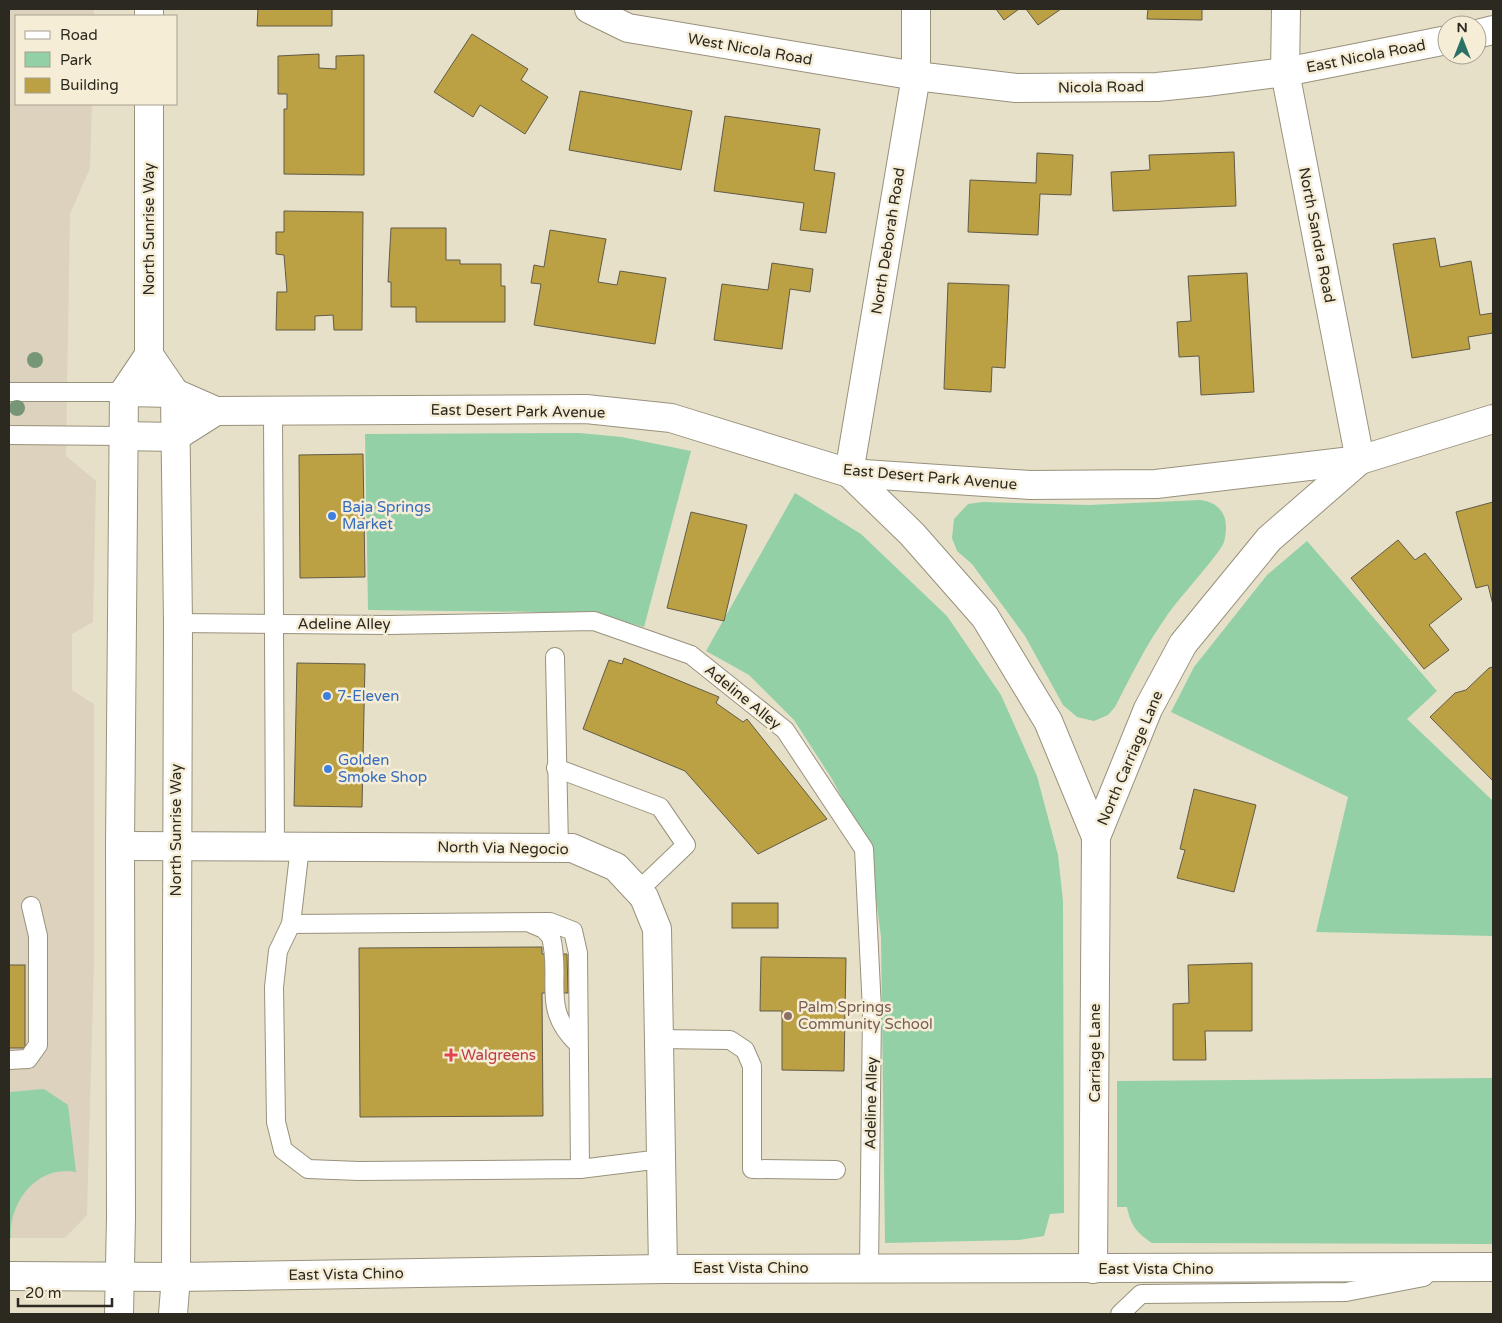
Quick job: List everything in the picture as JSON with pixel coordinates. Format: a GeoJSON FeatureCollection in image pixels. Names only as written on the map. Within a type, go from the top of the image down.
{"type":"FeatureCollection","features":[{"type":"Feature","properties":{"kind":"street","name":"West Nicola Road"},"geometry":{"type":"LineString","coordinates":[[589,9],[628,28],[916,76]]}},
{"type":"Feature","properties":{"kind":"street","name":"North Deborah Road"},"geometry":{"type":"LineString","coordinates":[[849,473],[916,76],[916,9]]}},
{"type":"Feature","properties":{"kind":"street","name":"North Sandra Road"},"geometry":{"type":"LineString","coordinates":[[1286,9],[1286,72],[1360,460]]}},
{"type":"Feature","properties":{"kind":"street","name":"East Nicola Road"},"geometry":{"type":"LineString","coordinates":[[1286,72],[1437,42]]}},
{"type":"Feature","properties":{"kind":"street","name":"Nicola Road"},"geometry":{"type":"LineString","coordinates":[[916,76],[1016,88],[1102,88],[1156,87],[1286,72]]}},
{"type":"Feature","properties":{"kind":"street","name":"North Sunrise Way"},"geometry":{"type":"LineString","coordinates":[[149,105],[149,355]]}},
{"type":"Feature","properties":{"kind":"street"},"geometry":{"type":"LineString","coordinates":[[119,1314],[120,846],[124,392],[149,355],[175,393]]}},
{"type":"Feature","properties":{"kind":"street","name":"East Desert Park Avenue"},"geometry":{"type":"LineString","coordinates":[[124,392],[175,393],[216,411],[586,409],[671,418],[849,473],[1030,484],[1156,484],[1360,460],[1493,419]]}},
{"type":"Feature","properties":{"kind":"street","name":"North Sunrise Way"},"geometry":{"type":"LineString","coordinates":[[172,1314],[176,1276],[178,623],[175,393]]}},
{"type":"Feature","properties":{"kind":"street"},"geometry":{"type":"LineString","coordinates":[[123,436],[175,436],[216,411]]}},
{"type":"Feature","properties":{"kind":"street","name":"North Carriage Lane"},"geometry":{"type":"LineString","coordinates":[[1096,837],[1148,709],[1183,644],[1269,539],[1360,460]]}},
{"type":"Feature","properties":{"kind":"street","name":"North Carriage Lane"},"geometry":{"type":"LineString","coordinates":[[849,473],[912,534],[985,617],[1048,721],[1096,837]]}},
{"type":"Feature","properties":{"kind":"street","name":"Carriage Lane"},"geometry":{"type":"LineString","coordinates":[[1093,1269],[1096,837]]}},
{"type":"Feature","properties":{"kind":"street","name":"North Via Negocio"},"geometry":{"type":"LineString","coordinates":[[120,846],[572,848],[616,867],[644,897],[657,929],[663,1269]]}},
{"type":"Feature","properties":{"kind":"street","name":"East Vista Chino"},"geometry":{"type":"LineString","coordinates":[[9,1276],[176,1276],[663,1269],[1482,1267]]}},
{"type":"Feature","properties":{"kind":"lane"},"geometry":{"type":"LineString","coordinates":[[9,392],[124,392]]}},
{"type":"Feature","properties":{"kind":"lane"},"geometry":{"type":"LineString","coordinates":[[273,411],[274,624],[291,924],[278,950],[274,987],[276,1122],[283,1150],[308,1169],[359,1171],[580,1169],[661,1159]]}},
{"type":"Feature","properties":{"kind":"lane"},"geometry":{"type":"LineString","coordinates":[[9,435],[123,436]]}},
{"type":"Feature","properties":{"kind":"lane","name":"Adeline Alley"},"geometry":{"type":"LineString","coordinates":[[178,623],[389,624],[594,621],[690,654],[785,730],[864,849],[872,1010],[870,1268]]}},
{"type":"Feature","properties":{"kind":"lane"},"geometry":{"type":"LineString","coordinates":[[555,657],[559,848]]}},
{"type":"Feature","properties":{"kind":"lane"},"geometry":{"type":"LineString","coordinates":[[556,768],[660,807],[686,845],[638,891]]}},
{"type":"Feature","properties":{"kind":"lane"},"geometry":{"type":"LineString","coordinates":[[9,1060],[28,1059],[38,1045],[38,936],[32,906]]}},
{"type":"Feature","properties":{"kind":"lane"},"geometry":{"type":"LineString","coordinates":[[528,922],[544,929],[551,937],[555,1008],[561,1025],[578,1044]]}},
{"type":"Feature","properties":{"kind":"lane"},"geometry":{"type":"LineString","coordinates":[[291,924],[550,922],[573,931],[578,953],[580,1169]]}},
{"type":"Feature","properties":{"kind":"lane"},"geometry":{"type":"LineString","coordinates":[[660,1039],[730,1040],[745,1050],[752,1066],[752,1169],[836,1170]]}},
{"type":"Feature","properties":{"kind":"lane"},"geometry":{"type":"LineString","coordinates":[[1120,1314],[1142,1294],[1346,1292],[1482,1267]]}},
{"type":"Feature","properties":{"kind":"shaded area"},"geometry":{"type":"Polygon","coordinates":[[[9,9],[94,9],[94,15],[15,15],[15,105],[92,105],[90,168],[70,214],[66,456],[96,481],[93,622],[72,634],[72,690],[94,704],[94,962],[87,1215],[65,1238],[9,1238],[9,9]]]}},
{"type":"Feature","properties":{"kind":"green space"},"geometry":{"type":"Polygon","coordinates":[[[579,433],[622,437],[691,451],[644,627],[611,618],[541,612],[368,610],[365,434],[579,433]]]}},
{"type":"Feature","properties":{"kind":"green space"},"geometry":{"type":"Polygon","coordinates":[[[795,493],[861,534],[947,616],[1001,695],[1037,776],[1058,855],[1063,901],[1064,1213],[1050,1214],[1044,1236],[1019,1240],[885,1243],[881,937],[870,851],[832,779],[794,720],[749,675],[706,651],[795,493]]]}},
{"type":"Feature","properties":{"kind":"green space"},"geometry":{"type":"Polygon","coordinates":[[[1200,500],[1214,505],[1223,514],[1226,526],[1224,542],[1215,557],[1171,610],[1159,628],[1115,707],[1108,715],[1094,721],[1077,717],[1063,705],[1025,636],[972,564],[957,551],[952,538],[954,519],[968,504],[983,502],[1089,505],[1200,500]]]}},
{"type":"Feature","properties":{"kind":"green space"},"geometry":{"type":"Polygon","coordinates":[[[1307,541],[1437,691],[1407,719],[1493,801],[1493,936],[1316,932],[1348,797],[1171,712],[1194,667],[1267,575],[1307,541]]]}},
{"type":"Feature","properties":{"kind":"green space"},"geometry":{"type":"Polygon","coordinates":[[[1493,1078],[1493,1244],[1152,1243],[1135,1228],[1127,1207],[1117,1207],[1117,1081],[1493,1078]]]}},
{"type":"Feature","properties":{"kind":"green space"},"geometry":{"type":"Polygon","coordinates":[[[44,1089],[68,1105],[76,1172],[62,1171],[49,1174],[38,1180],[28,1189],[14,1212],[11,1238],[9,1238],[9,1092],[44,1089]]]}},
{"type":"Feature","properties":{"kind":"building"},"geometry":{"type":"Polygon","coordinates":[[[258,9],[332,9],[332,26],[257,26],[258,9]]]}},
{"type":"Feature","properties":{"kind":"building"},"geometry":{"type":"Polygon","coordinates":[[[996,9],[1019,9],[1004,20],[996,9]]]}},
{"type":"Feature","properties":{"kind":"building"},"geometry":{"type":"Polygon","coordinates":[[[1026,9],[1061,9],[1038,25],[1026,9]]]}},
{"type":"Feature","properties":{"kind":"building"},"geometry":{"type":"Polygon","coordinates":[[[1148,9],[1202,9],[1202,20],[1147,19],[1148,9]]]}},
{"type":"Feature","properties":{"kind":"building"},"geometry":{"type":"Polygon","coordinates":[[[472,34],[528,69],[521,80],[548,97],[525,134],[480,105],[473,117],[434,92],[472,34]]]}},
{"type":"Feature","properties":{"kind":"building"},"geometry":{"type":"Polygon","coordinates":[[[319,54],[319,68],[336,69],[336,56],[364,55],[364,175],[284,174],[284,109],[287,109],[287,94],[278,94],[278,56],[319,54]]]}},
{"type":"Feature","properties":{"kind":"building"},"geometry":{"type":"Polygon","coordinates":[[[580,91],[692,111],[681,170],[569,150],[580,91]]]}},
{"type":"Feature","properties":{"kind":"building"},"geometry":{"type":"Polygon","coordinates":[[[725,116],[820,129],[814,170],[835,173],[826,233],[800,230],[804,203],[714,191],[725,116]]]}},
{"type":"Feature","properties":{"kind":"building"},"geometry":{"type":"Polygon","coordinates":[[[1234,152],[1236,206],[1113,211],[1111,172],[1150,170],[1149,155],[1234,152]]]}},
{"type":"Feature","properties":{"kind":"building"},"geometry":{"type":"Polygon","coordinates":[[[1037,153],[1073,155],[1071,195],[1040,194],[1038,235],[968,232],[970,180],[1036,183],[1037,153]]]}},
{"type":"Feature","properties":{"kind":"building"},"geometry":{"type":"Polygon","coordinates":[[[284,211],[363,212],[362,330],[334,330],[333,315],[315,316],[315,330],[276,330],[277,292],[287,292],[284,255],[276,254],[276,232],[284,232],[284,211]]]}},
{"type":"Feature","properties":{"kind":"building"},"geometry":{"type":"Polygon","coordinates":[[[391,228],[446,228],[446,260],[460,260],[460,264],[501,264],[501,286],[505,286],[505,322],[416,322],[416,307],[391,307],[391,282],[388,282],[391,228]]]}},
{"type":"Feature","properties":{"kind":"building"},"geometry":{"type":"Polygon","coordinates":[[[550,230],[606,239],[598,282],[617,285],[620,271],[666,278],[655,344],[534,325],[541,284],[531,283],[534,265],[544,267],[550,230]]]}},
{"type":"Feature","properties":{"kind":"building"},"geometry":{"type":"Polygon","coordinates":[[[1435,238],[1440,267],[1471,261],[1480,315],[1493,313],[1493,333],[1468,337],[1470,349],[1412,358],[1393,244],[1435,238]]]}},
{"type":"Feature","properties":{"kind":"building"},"geometry":{"type":"Polygon","coordinates":[[[772,263],[813,269],[810,292],[790,289],[782,349],[714,340],[722,284],[768,290],[772,263]]]}},
{"type":"Feature","properties":{"kind":"building"},"geometry":{"type":"Polygon","coordinates":[[[1247,273],[1254,392],[1201,395],[1199,356],[1179,357],[1177,322],[1191,321],[1188,276],[1247,273]]]}},
{"type":"Feature","properties":{"kind":"building"},"geometry":{"type":"Polygon","coordinates":[[[948,283],[1009,285],[1005,368],[992,367],[991,392],[944,389],[948,283]]]}},
{"type":"Feature","properties":{"kind":"building","name":"Baja Springs Market"},"geometry":{"type":"Polygon","coordinates":[[[363,454],[365,577],[300,578],[299,455],[363,454]]]}},
{"type":"Feature","properties":{"kind":"building"},"geometry":{"type":"Polygon","coordinates":[[[1493,502],[1493,605],[1488,585],[1476,588],[1456,512],[1493,502]]]}},
{"type":"Feature","properties":{"kind":"building"},"geometry":{"type":"Polygon","coordinates":[[[691,512],[747,525],[724,621],[667,608],[691,512]]]}},
{"type":"Feature","properties":{"kind":"building"},"geometry":{"type":"Polygon","coordinates":[[[1398,540],[1415,560],[1425,553],[1462,599],[1429,625],[1449,650],[1424,669],[1351,578],[1398,540]]]}},
{"type":"Feature","properties":{"kind":"building"},"geometry":{"type":"Polygon","coordinates":[[[624,658],[719,697],[716,703],[743,722],[747,719],[827,819],[758,854],[685,771],[583,729],[609,660],[622,664],[624,658]]]}},
{"type":"Feature","properties":{"kind":"building"},"geometry":{"type":"Polygon","coordinates":[[[297,663],[365,664],[362,807],[294,806],[297,663]]]}},
{"type":"Feature","properties":{"kind":"building"},"geometry":{"type":"Polygon","coordinates":[[[1493,667],[1493,781],[1430,717],[1455,693],[1466,690],[1489,668],[1493,667]]]}},
{"type":"Feature","properties":{"kind":"building"},"geometry":{"type":"Polygon","coordinates":[[[1194,789],[1256,805],[1234,892],[1177,878],[1185,850],[1180,849],[1194,789]]]}},
{"type":"Feature","properties":{"kind":"building"},"geometry":{"type":"Polygon","coordinates":[[[732,903],[778,903],[778,928],[732,928],[732,903]]]}},
{"type":"Feature","properties":{"kind":"building","name":"Walgreens"},"geometry":{"type":"Polygon","coordinates":[[[542,947],[542,954],[567,954],[568,993],[542,993],[543,1116],[360,1117],[359,948],[542,947]]]}},
{"type":"Feature","properties":{"kind":"building"},"geometry":{"type":"Polygon","coordinates":[[[761,957],[846,958],[844,1071],[782,1070],[782,1011],[760,1011],[761,957]]]}},
{"type":"Feature","properties":{"kind":"building"},"geometry":{"type":"Polygon","coordinates":[[[1252,963],[1252,1031],[1205,1031],[1206,1060],[1173,1060],[1173,1004],[1189,1003],[1188,965],[1252,963]]]}},
{"type":"Feature","properties":{"kind":"building"},"geometry":{"type":"Polygon","coordinates":[[[9,965],[25,965],[25,1048],[9,1048],[9,965]]]}},
{"type":"Feature","properties":{"kind":"place","name":"Baja Springs Market"},"geometry":{"type":"Point","coordinates":[332,516]}},
{"type":"Feature","properties":{"kind":"place","name":"7-Eleven"},"geometry":{"type":"Point","coordinates":[327,696]}},
{"type":"Feature","properties":{"kind":"place","name":"Golden Smoke Shop"},"geometry":{"type":"Point","coordinates":[328,769]}},
{"type":"Feature","properties":{"kind":"place","name":"Palm Springs Community School"},"geometry":{"type":"Point","coordinates":[788,1016]}},
{"type":"Feature","properties":{"kind":"place","name":"Walgreens"},"geometry":{"type":"Point","coordinates":[451,1055]}}]}
